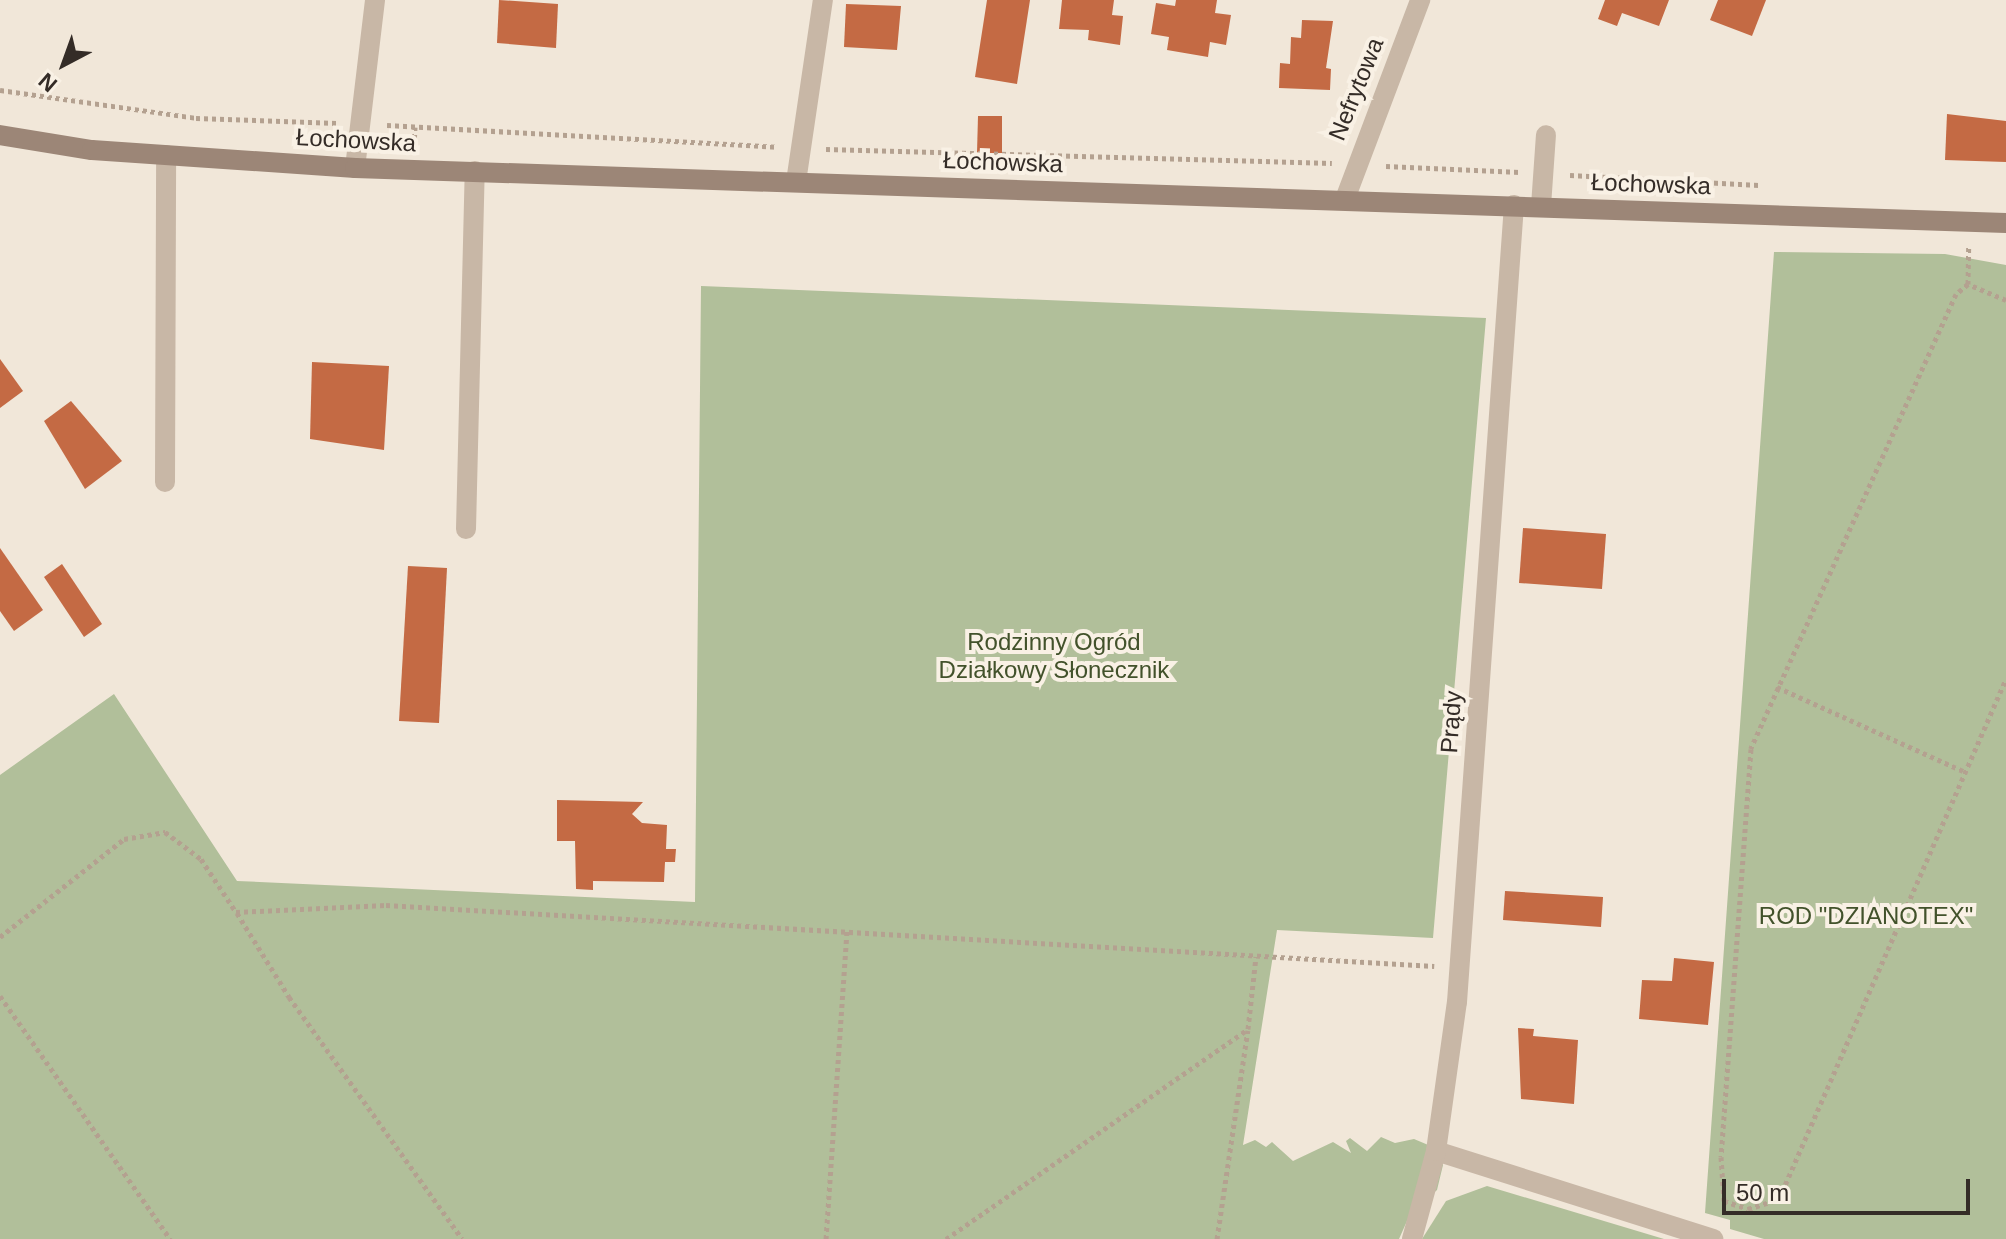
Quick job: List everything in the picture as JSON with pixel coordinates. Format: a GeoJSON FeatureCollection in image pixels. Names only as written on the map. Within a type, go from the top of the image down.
{"type":"FeatureCollection","features":[{"type":"Feature","properties":{"kind":"main road","name":"Łochowska"},"geometry":{"type":"LineString","coordinates":[[0,135],[166,155],[355,168],[2006,223]]}},
{"type":"Feature","properties":{"kind":"street"},"geometry":{"type":"LineString","coordinates":[[355,168],[363,124],[375,0]]}},
{"type":"Feature","properties":{"kind":"street"},"geometry":{"type":"LineString","coordinates":[[796,182],[804,149],[823,0]]}},
{"type":"Feature","properties":{"kind":"street","name":"Nefrytowa"},"geometry":{"type":"LineString","coordinates":[[1345,199],[1354,164],[1420,0]]}},
{"type":"Feature","properties":{"kind":"street"},"geometry":{"type":"LineString","coordinates":[[1541,206],[1546,135]]}},
{"type":"Feature","properties":{"kind":"street"},"geometry":{"type":"LineString","coordinates":[[165,482],[166,155]]}},
{"type":"Feature","properties":{"kind":"street"},"geometry":{"type":"LineString","coordinates":[[466,529],[475,171]]}},
{"type":"Feature","properties":{"kind":"street","name":"Prądy"},"geometry":{"type":"LineString","coordinates":[[1412,1239],[1436,1151],[1459,968],[1514,205]]}},
{"type":"Feature","properties":{"kind":"street"},"geometry":{"type":"LineString","coordinates":[[1436,1151],[1713,1239]]}},
{"type":"Feature","properties":{"kind":"path"},"geometry":{"type":"LineString","coordinates":[[0,90],[196,118],[363,124],[804,149],[1354,164],[1767,185]]}},
{"type":"Feature","properties":{"kind":"path"},"geometry":{"type":"LineString","coordinates":[[1969,221],[1968,284],[1956,294],[1751,749],[1721,1157],[1724,1201],[1748,1209],[1779,1199],[2006,679]]}},
{"type":"Feature","properties":{"kind":"path"},"geometry":{"type":"LineString","coordinates":[[1968,284],[2006,300]]}},
{"type":"Feature","properties":{"kind":"path"},"geometry":{"type":"LineString","coordinates":[[1777,687],[1965,772]]}},
{"type":"Feature","properties":{"kind":"path"},"geometry":{"type":"LineString","coordinates":[[0,937],[124,839],[165,832],[201,859],[289,997],[462,1239]]}},
{"type":"Feature","properties":{"kind":"path"},"geometry":{"type":"LineString","coordinates":[[236,912],[386,905],[1459,968]]}},
{"type":"Feature","properties":{"kind":"path"},"geometry":{"type":"LineString","coordinates":[[826,1239],[847,931]]}},
{"type":"Feature","properties":{"kind":"path"},"geometry":{"type":"LineString","coordinates":[[1217,1239],[1256,956]]}},
{"type":"Feature","properties":{"kind":"path"},"geometry":{"type":"LineString","coordinates":[[0,996],[170,1239]]}},
{"type":"Feature","properties":{"kind":"path"},"geometry":{"type":"LineString","coordinates":[[946,1239],[1248,1029]]}},
{"type":"Feature","properties":{"kind":"green space","name":"ROD \"DZIANOTEX\""},"geometry":{"type":"Polygon","coordinates":[[[1774,252],[1945,254],[2006,265],[2006,1239],[1764,1239],[1730,1229],[1730,1220],[1705,1213],[1774,252]]]}},
{"type":"Feature","properties":{"kind":"green space","name":"Rodzinny Ogród Działkowy Słonecznik"},"geometry":{"type":"Polygon","coordinates":[[[701,286],[1486,318],[1433,938],[1277,930],[1243,1145],[1255,1140],[1266,1147],[1272,1142],[1293,1161],[1333,1142],[1351,1153],[1346,1141],[1350,1138],[1367,1151],[1381,1137],[1395,1143],[1414,1139],[1433,1147],[1443,1165],[1437,1190],[1411,1212],[1399,1239],[0,1239],[0,775],[114,694],[237,881],[695,902],[701,286]]]}},
{"type":"Feature","properties":{"kind":"green space"},"geometry":{"type":"Polygon","coordinates":[[[1487,1186],[1664,1239],[1422,1239],[1446,1201],[1487,1186]]]}},
{"type":"Feature","properties":{"kind":"building"},"geometry":{"type":"Polygon","coordinates":[[[499,0],[558,4],[556,48],[497,43],[499,0]]]}},
{"type":"Feature","properties":{"kind":"building"},"geometry":{"type":"Polygon","coordinates":[[[987,0],[1030,0],[1017,84],[975,77],[987,0]]]}},
{"type":"Feature","properties":{"kind":"building"},"geometry":{"type":"Polygon","coordinates":[[[1062,0],[1114,0],[1112,15],[1123,16],[1120,45],[1088,40],[1089,30],[1059,29],[1062,0]]]}},
{"type":"Feature","properties":{"kind":"building"},"geometry":{"type":"Polygon","coordinates":[[[1176,0],[1217,0],[1215,13],[1231,15],[1226,45],[1210,42],[1208,57],[1167,50],[1169,37],[1151,34],[1156,3],[1175,6],[1176,0]]]}},
{"type":"Feature","properties":{"kind":"building"},"geometry":{"type":"Polygon","coordinates":[[[1605,0],[1669,0],[1659,26],[1622,13],[1617,26],[1598,19],[1605,0]]]}},
{"type":"Feature","properties":{"kind":"building"},"geometry":{"type":"Polygon","coordinates":[[[1718,0],[1766,0],[1752,36],[1710,20],[1718,0]]]}},
{"type":"Feature","properties":{"kind":"building"},"geometry":{"type":"Polygon","coordinates":[[[846,4],[901,6],[897,50],[844,47],[846,4]]]}},
{"type":"Feature","properties":{"kind":"building"},"geometry":{"type":"Polygon","coordinates":[[[1302,20],[1333,21],[1326,68],[1331,69],[1330,90],[1279,88],[1280,63],[1290,64],[1291,37],[1301,38],[1302,20]]]}},
{"type":"Feature","properties":{"kind":"building"},"geometry":{"type":"Polygon","coordinates":[[[1947,114],[2006,121],[2006,162],[1945,160],[1947,114]]]}},
{"type":"Feature","properties":{"kind":"building"},"geometry":{"type":"Polygon","coordinates":[[[978,116],[1002,116],[1002,153],[977,153],[978,116]]]}},
{"type":"Feature","properties":{"kind":"building"},"geometry":{"type":"Polygon","coordinates":[[[0,359],[23,391],[0,408],[0,359]]]}},
{"type":"Feature","properties":{"kind":"building"},"geometry":{"type":"Polygon","coordinates":[[[312,362],[389,366],[384,450],[310,439],[312,362]]]}},
{"type":"Feature","properties":{"kind":"building"},"geometry":{"type":"Polygon","coordinates":[[[71,401],[122,461],[85,489],[44,421],[71,401]]]}},
{"type":"Feature","properties":{"kind":"building"},"geometry":{"type":"Polygon","coordinates":[[[1523,528],[1606,534],[1602,589],[1519,583],[1523,528]]]}},
{"type":"Feature","properties":{"kind":"building"},"geometry":{"type":"Polygon","coordinates":[[[0,548],[43,610],[14,631],[0,611],[0,548]]]}},
{"type":"Feature","properties":{"kind":"building"},"geometry":{"type":"Polygon","coordinates":[[[62,564],[102,624],[84,637],[44,577],[62,564]]]}},
{"type":"Feature","properties":{"kind":"building"},"geometry":{"type":"Polygon","coordinates":[[[408,566],[447,568],[439,723],[399,721],[408,566]]]}},
{"type":"Feature","properties":{"kind":"building"},"geometry":{"type":"Polygon","coordinates":[[[557,800],[643,802],[632,814],[642,823],[667,825],[666,849],[676,849],[675,862],[665,862],[664,882],[593,881],[593,890],[576,889],[575,841],[557,841],[557,800]]]}},
{"type":"Feature","properties":{"kind":"building"},"geometry":{"type":"Polygon","coordinates":[[[1505,891],[1603,897],[1601,927],[1503,920],[1505,891]]]}},
{"type":"Feature","properties":{"kind":"building"},"geometry":{"type":"Polygon","coordinates":[[[1674,958],[1714,962],[1708,1025],[1639,1019],[1642,980],[1672,981],[1674,958]]]}},
{"type":"Feature","properties":{"kind":"building"},"geometry":{"type":"Polygon","coordinates":[[[1518,1028],[1534,1029],[1533,1036],[1578,1040],[1574,1104],[1521,1099],[1518,1028]]]}}]}
